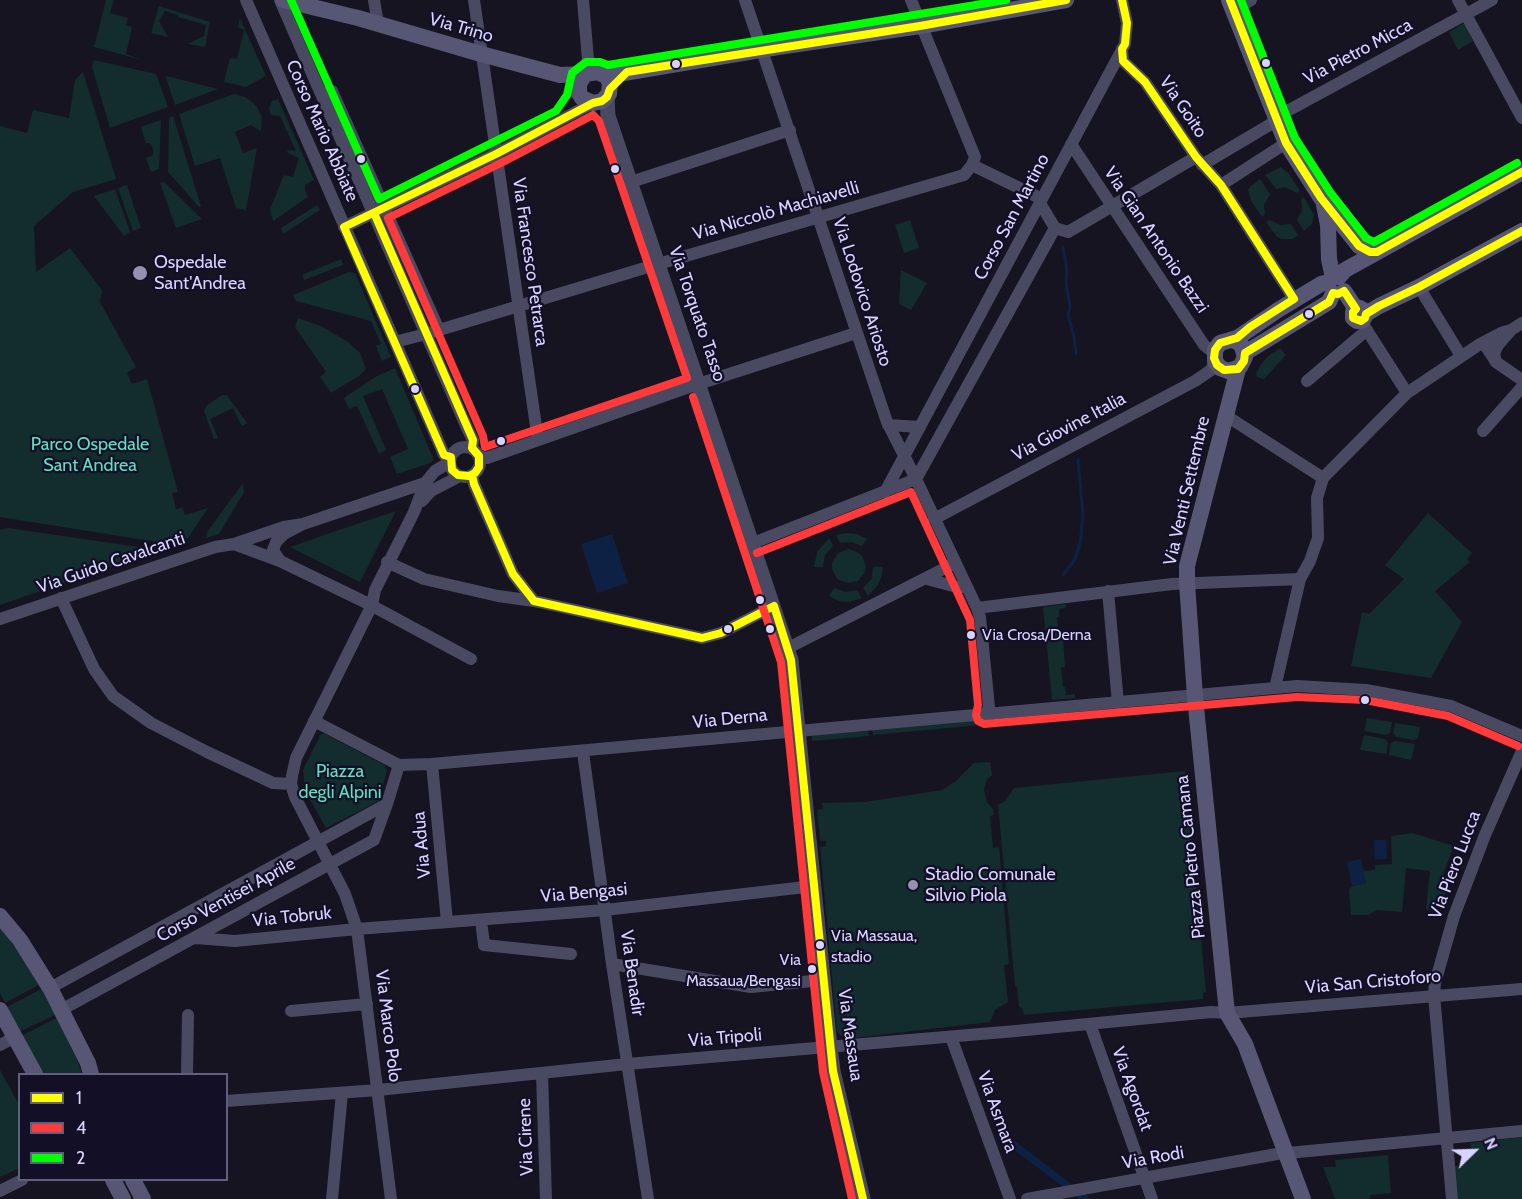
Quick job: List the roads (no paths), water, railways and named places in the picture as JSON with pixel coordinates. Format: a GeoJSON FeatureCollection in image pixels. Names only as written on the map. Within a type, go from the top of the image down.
{"type":"FeatureCollection","features":[{"type":"Feature","properties":{"kind":"main road","name":"Via Trino"},"geometry":{"type":"LineString","coordinates":[[282,0],[378,24],[583,82],[598,72],[602,94]]}},
{"type":"Feature","properties":{"kind":"main road"},"geometry":{"type":"LineString","coordinates":[[583,82],[582,98],[602,94],[627,72],[920,26],[1066,0]]}},
{"type":"Feature","properties":{"kind":"main road"},"geometry":{"type":"LineString","coordinates":[[1232,5],[1286,143],[1321,198],[1359,246],[1370,252],[1377,252]]}},
{"type":"Feature","properties":{"kind":"main road"},"geometry":{"type":"LineString","coordinates":[[1245,353],[1329,302],[1345,270],[1522,172]]}},
{"type":"Feature","properties":{"kind":"main road"},"geometry":{"type":"LineString","coordinates":[[1321,198],[1327,214],[1329,259],[1336,284],[1362,319],[1522,231]]}},
{"type":"Feature","properties":{"kind":"main road"},"geometry":{"type":"LineString","coordinates":[[1233,340],[1241,344],[1245,353],[1244,361],[1224,363],[1220,343],[1233,340],[1294,299],[1322,284],[1336,284]]}},
{"type":"Feature","properties":{"kind":"main road","name":"Via Venti Settembre"},"geometry":{"type":"LineString","coordinates":[[1195,697],[1186,583],[1187,566],[1227,408],[1224,363]]}},
{"type":"Feature","properties":{"kind":"main road","name":"Piazza Pietro Camana"},"geometry":{"type":"LineString","coordinates":[[1195,697],[1227,1013]]}},
{"type":"Feature","properties":{"kind":"main road"},"geometry":{"type":"LineString","coordinates":[[0,916],[21,940],[50,988],[88,1063],[91,1073]]}},
{"type":"Feature","properties":{"kind":"main road"},"geometry":{"type":"LineString","coordinates":[[1,1013],[7,1041],[34,1073]]}},
{"type":"Feature","properties":{"kind":"main road"},"geometry":{"type":"LineString","coordinates":[[1227,1013],[1245,1044],[1303,1199]]}},
{"type":"Feature","properties":{"kind":"main road"},"geometry":{"type":"LineString","coordinates":[[114,1181],[123,1199]]}},
{"type":"Feature","properties":{"kind":"main road"},"geometry":{"type":"LineString","coordinates":[[134,1181],[143,1199]]}},
{"type":"Feature","properties":{"kind":"street","name":"Corso Mario Abbiate"},"geometry":{"type":"LineString","coordinates":[[246,0],[444,455],[450,459]]}},
{"type":"Feature","properties":{"kind":"street","name":"Corso Mario Abbiate"},"geometry":{"type":"LineString","coordinates":[[282,0],[321,94],[332,91],[426,334],[472,440],[475,452]]}},
{"type":"Feature","properties":{"kind":"street"},"geometry":{"type":"LineString","coordinates":[[374,0],[378,24]]}},
{"type":"Feature","properties":{"kind":"street","name":"Via Francesco Petrarca"},"geometry":{"type":"LineString","coordinates":[[474,0],[538,440]]}},
{"type":"Feature","properties":{"kind":"street"},"geometry":{"type":"LineString","coordinates":[[567,116],[583,82],[583,0]]}},
{"type":"Feature","properties":{"kind":"street","name":"Via Lodovico Ariosto"},"geometry":{"type":"LineString","coordinates":[[745,0],[888,425],[905,455],[977,608],[980,617],[989,707],[986,714]]}},
{"type":"Feature","properties":{"kind":"street"},"geometry":{"type":"LineString","coordinates":[[753,543],[916,479],[1055,228],[1041,201],[968,170],[975,157],[910,0]]}},
{"type":"Feature","properties":{"kind":"street","name":"Corso San Martino"},"geometry":{"type":"LineString","coordinates":[[885,492],[1125,44],[1127,22],[1122,0]]}},
{"type":"Feature","properties":{"kind":"street"},"geometry":{"type":"LineString","coordinates":[[1232,5],[1251,0]]}},
{"type":"Feature","properties":{"kind":"street"},"geometry":{"type":"LineString","coordinates":[[1458,0],[1522,118]]}},
{"type":"Feature","properties":{"kind":"street","name":"Via Pietro Micca"},"geometry":{"type":"LineString","coordinates":[[1055,228],[1068,232],[1111,206],[1199,161],[1274,116],[1291,109],[1492,0]]}},
{"type":"Feature","properties":{"kind":"street","name":"Via Goito"},"geometry":{"type":"LineString","coordinates":[[1122,49],[1124,61],[1144,81],[1199,161],[1221,185],[1294,299]]}},
{"type":"Feature","properties":{"kind":"street"},"geometry":{"type":"LineString","coordinates":[[344,226],[496,154],[567,116],[602,94]]}},
{"type":"Feature","properties":{"kind":"street","name":"Via Torquato Tasso"},"geometry":{"type":"LineString","coordinates":[[602,94],[774,606]]}},
{"type":"Feature","properties":{"kind":"street"},"geometry":{"type":"LineString","coordinates":[[631,182],[790,130]]}},
{"type":"Feature","properties":{"kind":"street"},"geometry":{"type":"LineString","coordinates":[[1221,185],[1286,143]]}},
{"type":"Feature","properties":{"kind":"street","name":"Via Gian Antonio Bazzi"},"geometry":{"type":"LineString","coordinates":[[1071,144],[1204,345],[1224,363]]}},
{"type":"Feature","properties":{"kind":"street","name":"Via Niccolò Machiavelli"},"geometry":{"type":"LineString","coordinates":[[426,334],[968,170]]}},
{"type":"Feature","properties":{"kind":"street","name":"Corso Mario Abbiate"},"geometry":{"type":"LineString","coordinates":[[379,211],[439,330]]}},
{"type":"Feature","properties":{"kind":"street"},"geometry":{"type":"LineString","coordinates":[[1419,287],[1461,356]]}},
{"type":"Feature","properties":{"kind":"street"},"geometry":{"type":"LineString","coordinates":[[1307,381],[1362,319],[1407,393]]}},
{"type":"Feature","properties":{"kind":"street"},"geometry":{"type":"LineString","coordinates":[[1496,362],[1494,352],[1498,345],[1511,330],[1522,322]]}},
{"type":"Feature","properties":{"kind":"street"},"geometry":{"type":"LineString","coordinates":[[1275,688],[1300,579],[1310,561],[1318,538],[1317,498],[1323,478],[1407,393],[1480,344],[1511,330]]}},
{"type":"Feature","properties":{"kind":"street"},"geometry":{"type":"LineString","coordinates":[[329,864],[295,797],[291,784],[296,758],[372,606],[375,590],[387,562],[414,512],[425,483],[450,459],[453,452],[461,447],[487,458],[856,333]]}},
{"type":"Feature","properties":{"kind":"street"},"geometry":{"type":"LineString","coordinates":[[395,342],[426,334]]}},
{"type":"Feature","properties":{"kind":"street"},"geometry":{"type":"LineString","coordinates":[[1480,344],[1485,345],[1496,362],[1522,380]]}},
{"type":"Feature","properties":{"kind":"street","name":"Via Giovine Italia"},"geometry":{"type":"LineString","coordinates":[[934,519],[1195,381],[1224,363]]}},
{"type":"Feature","properties":{"kind":"street"},"geometry":{"type":"LineString","coordinates":[[1483,432],[1522,387]]}},
{"type":"Feature","properties":{"kind":"street"},"geometry":{"type":"LineString","coordinates":[[1227,408],[1323,478]]}},
{"type":"Feature","properties":{"kind":"street"},"geometry":{"type":"LineString","coordinates":[[888,425],[921,427]]}},
{"type":"Feature","properties":{"kind":"street"},"geometry":{"type":"LineString","coordinates":[[414,512],[431,491],[466,476],[479,467],[475,452]]}},
{"type":"Feature","properties":{"kind":"street"},"geometry":{"type":"LineString","coordinates":[[450,459],[452,470],[466,476],[474,484],[513,574],[534,601]]}},
{"type":"Feature","properties":{"kind":"street"},"geometry":{"type":"LineString","coordinates":[[280,561],[273,550],[276,542],[284,534],[303,524],[425,483]]}},
{"type":"Feature","properties":{"kind":"street","name":"Via Guido Cavalcanti"},"geometry":{"type":"LineString","coordinates":[[0,619],[196,553],[303,524]]}},
{"type":"Feature","properties":{"kind":"street"},"geometry":{"type":"LineString","coordinates":[[234,544],[280,561],[372,606],[471,659]]}},
{"type":"Feature","properties":{"kind":"street"},"geometry":{"type":"LineString","coordinates":[[387,562],[424,579],[702,638],[721,633],[774,606]]}},
{"type":"Feature","properties":{"kind":"street"},"geometry":{"type":"LineString","coordinates":[[790,654],[955,563]]}},
{"type":"Feature","properties":{"kind":"street"},"geometry":{"type":"LineString","coordinates":[[927,579],[967,587]]}},
{"type":"Feature","properties":{"kind":"street"},"geometry":{"type":"LineString","coordinates":[[977,608],[1186,583],[1300,579]]}},
{"type":"Feature","properties":{"kind":"street"},"geometry":{"type":"LineString","coordinates":[[1108,591],[1118,703]]}},
{"type":"Feature","properties":{"kind":"street"},"geometry":{"type":"LineString","coordinates":[[61,598],[94,669],[112,696],[151,723],[207,752],[273,783],[291,784]]}},
{"type":"Feature","properties":{"kind":"street","name":"Via Massaua"},"geometry":{"type":"LineString","coordinates":[[774,606],[790,654],[833,1071],[863,1199]]}},
{"type":"Feature","properties":{"kind":"street","name":"Via Derna"},"geometry":{"type":"LineString","coordinates":[[314,721],[399,765],[432,764],[1297,687],[1366,690],[1451,706],[1522,736]]}},
{"type":"Feature","properties":{"kind":"street","name":"Via Piero Lucca"},"geometry":{"type":"LineString","coordinates":[[1452,1199],[1434,995],[1440,963],[1454,916],[1485,835],[1522,751]]}},
{"type":"Feature","properties":{"kind":"street","name":"Via Benadir"},"geometry":{"type":"LineString","coordinates":[[584,752],[612,964],[648,1199]]}},
{"type":"Feature","properties":{"kind":"street","name":"Via Adua"},"geometry":{"type":"LineString","coordinates":[[432,764],[447,922]]}},
{"type":"Feature","properties":{"kind":"street","name":"Corso Ventisei Aprile"},"geometry":{"type":"LineString","coordinates":[[61,1010],[374,840],[399,765]]}},
{"type":"Feature","properties":{"kind":"street","name":"Corso Ventisei Aprile"},"geometry":{"type":"LineString","coordinates":[[50,988],[387,804]]}},
{"type":"Feature","properties":{"kind":"street","name":"Via Marco Polo"},"geometry":{"type":"LineString","coordinates":[[329,864],[345,894],[357,929],[391,1199]]}},
{"type":"Feature","properties":{"kind":"street","name":"Via Bengasi"},"geometry":{"type":"LineString","coordinates":[[357,929],[605,910],[814,886]]}},
{"type":"Feature","properties":{"kind":"street"},"geometry":{"type":"LineString","coordinates":[[481,920],[484,945],[571,954]]}},
{"type":"Feature","properties":{"kind":"street","name":"Via Tobruk"},"geometry":{"type":"LineString","coordinates":[[195,938],[234,941],[357,929]]}},
{"type":"Feature","properties":{"kind":"street"},"geometry":{"type":"LineString","coordinates":[[612,964],[751,987],[823,980]]}},
{"type":"Feature","properties":{"kind":"street","name":"Via San Cristoforo"},"geometry":{"type":"LineString","coordinates":[[1227,1013],[1522,989]]}},
{"type":"Feature","properties":{"kind":"street"},"geometry":{"type":"LineString","coordinates":[[291,1011],[367,1004]]}},
{"type":"Feature","properties":{"kind":"street","name":"Via Tripoli"},"geometry":{"type":"LineString","coordinates":[[228,1101],[378,1090],[627,1064],[951,1037],[1211,1012],[1227,1013]]}},
{"type":"Feature","properties":{"kind":"street"},"geometry":{"type":"LineString","coordinates":[[187,1073],[188,1015]]}},
{"type":"Feature","properties":{"kind":"street","name":"Via Agordat"},"geometry":{"type":"LineString","coordinates":[[1090,1024],[1152,1199]]}},
{"type":"Feature","properties":{"kind":"street","name":"Via Asmara"},"geometry":{"type":"LineString","coordinates":[[951,1037],[1010,1199]]}},
{"type":"Feature","properties":{"kind":"street","name":"Via Cirene"},"geometry":{"type":"LineString","coordinates":[[542,1073],[546,1199]]}},
{"type":"Feature","properties":{"kind":"street"},"geometry":{"type":"LineString","coordinates":[[332,1199],[342,1093]]}},
{"type":"Feature","properties":{"kind":"street","name":"Via Rodi"},"geometry":{"type":"LineString","coordinates":[[1027,1199],[1286,1153],[1522,1131]]}},
{"type":"Feature","properties":{"kind":"street"},"geometry":{"type":"LineString","coordinates":[[0,1191],[18,1181]]}},
{"type":"Feature","properties":{"kind":"water"},"geometry":{"type":"Polygon","coordinates":[[[612,534],[628,583],[597,593],[581,544],[612,534]]]}},
{"type":"Feature","properties":{"kind":"water"},"geometry":{"type":"Polygon","coordinates":[[[1374,840],[1386,840],[1387,859],[1375,859],[1374,840]]]}},
{"type":"Feature","properties":{"kind":"water"},"geometry":{"type":"Polygon","coordinates":[[[1361,859],[1366,883],[1352,886],[1347,862],[1361,859]]]}},
{"type":"Feature","properties":{"kind":"water"},"geometry":{"type":"Polygon","coordinates":[[[1007,1135],[1090,1199],[1079,1199],[997,1137],[1007,1135]]]}},
{"type":"Feature","properties":{"kind":"waterway"},"geometry":{"type":"LineString","coordinates":[[1063,247],[1070,307],[1068,315],[1076,354]]}},
{"type":"Feature","properties":{"kind":"waterway"},"geometry":{"type":"LineString","coordinates":[[1063,575],[1075,559],[1080,543],[1083,515],[1078,460]]}},
{"type":"Feature","properties":{"kind":"place","name":"Ospedale Sant'Andrea"},"geometry":{"type":"Point","coordinates":[140,273]}},
{"type":"Feature","properties":{"kind":"place","name":"Via Crosa/Derna"},"geometry":{"type":"Point","coordinates":[971,635]}},
{"type":"Feature","properties":{"kind":"place","name":"Stadio Comunale Silvio Piola"},"geometry":{"type":"Point","coordinates":[913,885]}},
{"type":"Feature","properties":{"kind":"place","name":"Via Massaua, stadio"},"geometry":{"type":"Point","coordinates":[820,945]}},
{"type":"Feature","properties":{"kind":"place","name":"Via Massaua/Bengasi"},"geometry":{"type":"Point","coordinates":[812,969]}},
{"type":"Feature","properties":{"kind":"park label","name":"Parco Ospedale Sant Andrea"},"geometry":{"type":"Point","coordinates":[90,455]}},
{"type":"Feature","properties":{"kind":"park label","name":"Piazza degli Alpini"},"geometry":{"type":"Point","coordinates":[340,782]}}]}
